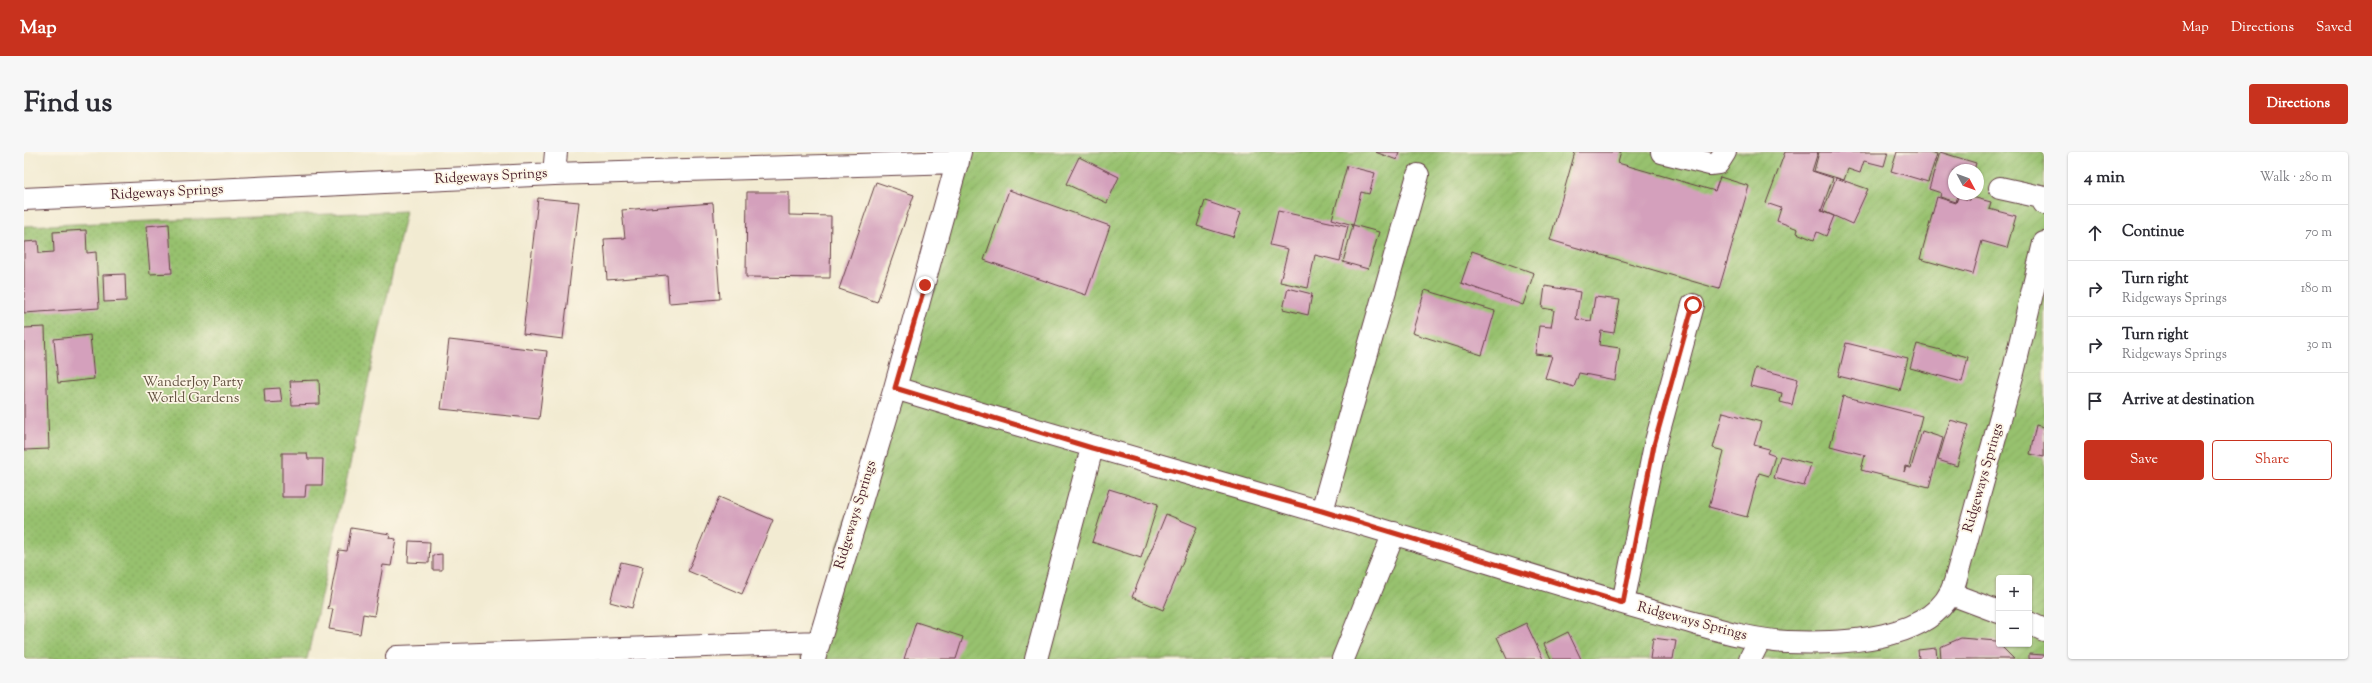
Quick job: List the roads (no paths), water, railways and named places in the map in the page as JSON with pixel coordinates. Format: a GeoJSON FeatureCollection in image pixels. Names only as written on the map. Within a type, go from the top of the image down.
{"type":"FeatureCollection","features":[{"type":"Feature","properties":{"kind":"street"},"geometry":{"type":"LineString","coordinates":[[554,174],[556,152]]}},
{"type":"Feature","properties":{"kind":"street"},"geometry":{"type":"LineString","coordinates":[[1662,152],[1710,164],[1718,162],[1724,152]]}},
{"type":"Feature","properties":{"kind":"street","name":"Ridgeways Springs"},"geometry":{"type":"LineString","coordinates":[[24,199],[959,157],[895,388],[816,651],[397,657]]}},
{"type":"Feature","properties":{"kind":"street"},"geometry":{"type":"LineString","coordinates":[[1322,511],[1418,175]]}},
{"type":"Feature","properties":{"kind":"street"},"geometry":{"type":"LineString","coordinates":[[2000,188],[2041,197],[2044,203]]}},
{"type":"Feature","properties":{"kind":"street","name":"Ridgeways Springs"},"geometry":{"type":"LineString","coordinates":[[895,388],[1092,448],[1322,511],[1623,603],[1760,639],[1821,641],[1878,636],[1906,629],[1929,617],[1945,604],[1951,594],[2014,370],[2044,243]]}},
{"type":"Feature","properties":{"kind":"street"},"geometry":{"type":"LineString","coordinates":[[1623,603],[1654,445],[1693,305]]}},
{"type":"Feature","properties":{"kind":"street"},"geometry":{"type":"LineString","coordinates":[[1036,659],[1092,448]]}},
{"type":"Feature","properties":{"kind":"street"},"geometry":{"type":"LineString","coordinates":[[1343,659],[1394,534]]}},
{"type":"Feature","properties":{"kind":"street"},"geometry":{"type":"LineString","coordinates":[[1951,594],[1996,611]]}},
{"type":"Feature","properties":{"kind":"street"},"geometry":{"type":"LineString","coordinates":[[2032,624],[2044,630]]}},
{"type":"Feature","properties":{"kind":"street"},"geometry":{"type":"LineString","coordinates":[[1750,659],[1760,639]]}},
{"type":"Feature","properties":{"kind":"park label","name":"WanderJoy Party World Gardens"},"geometry":{"type":"Point","coordinates":[193,392]}}]}
